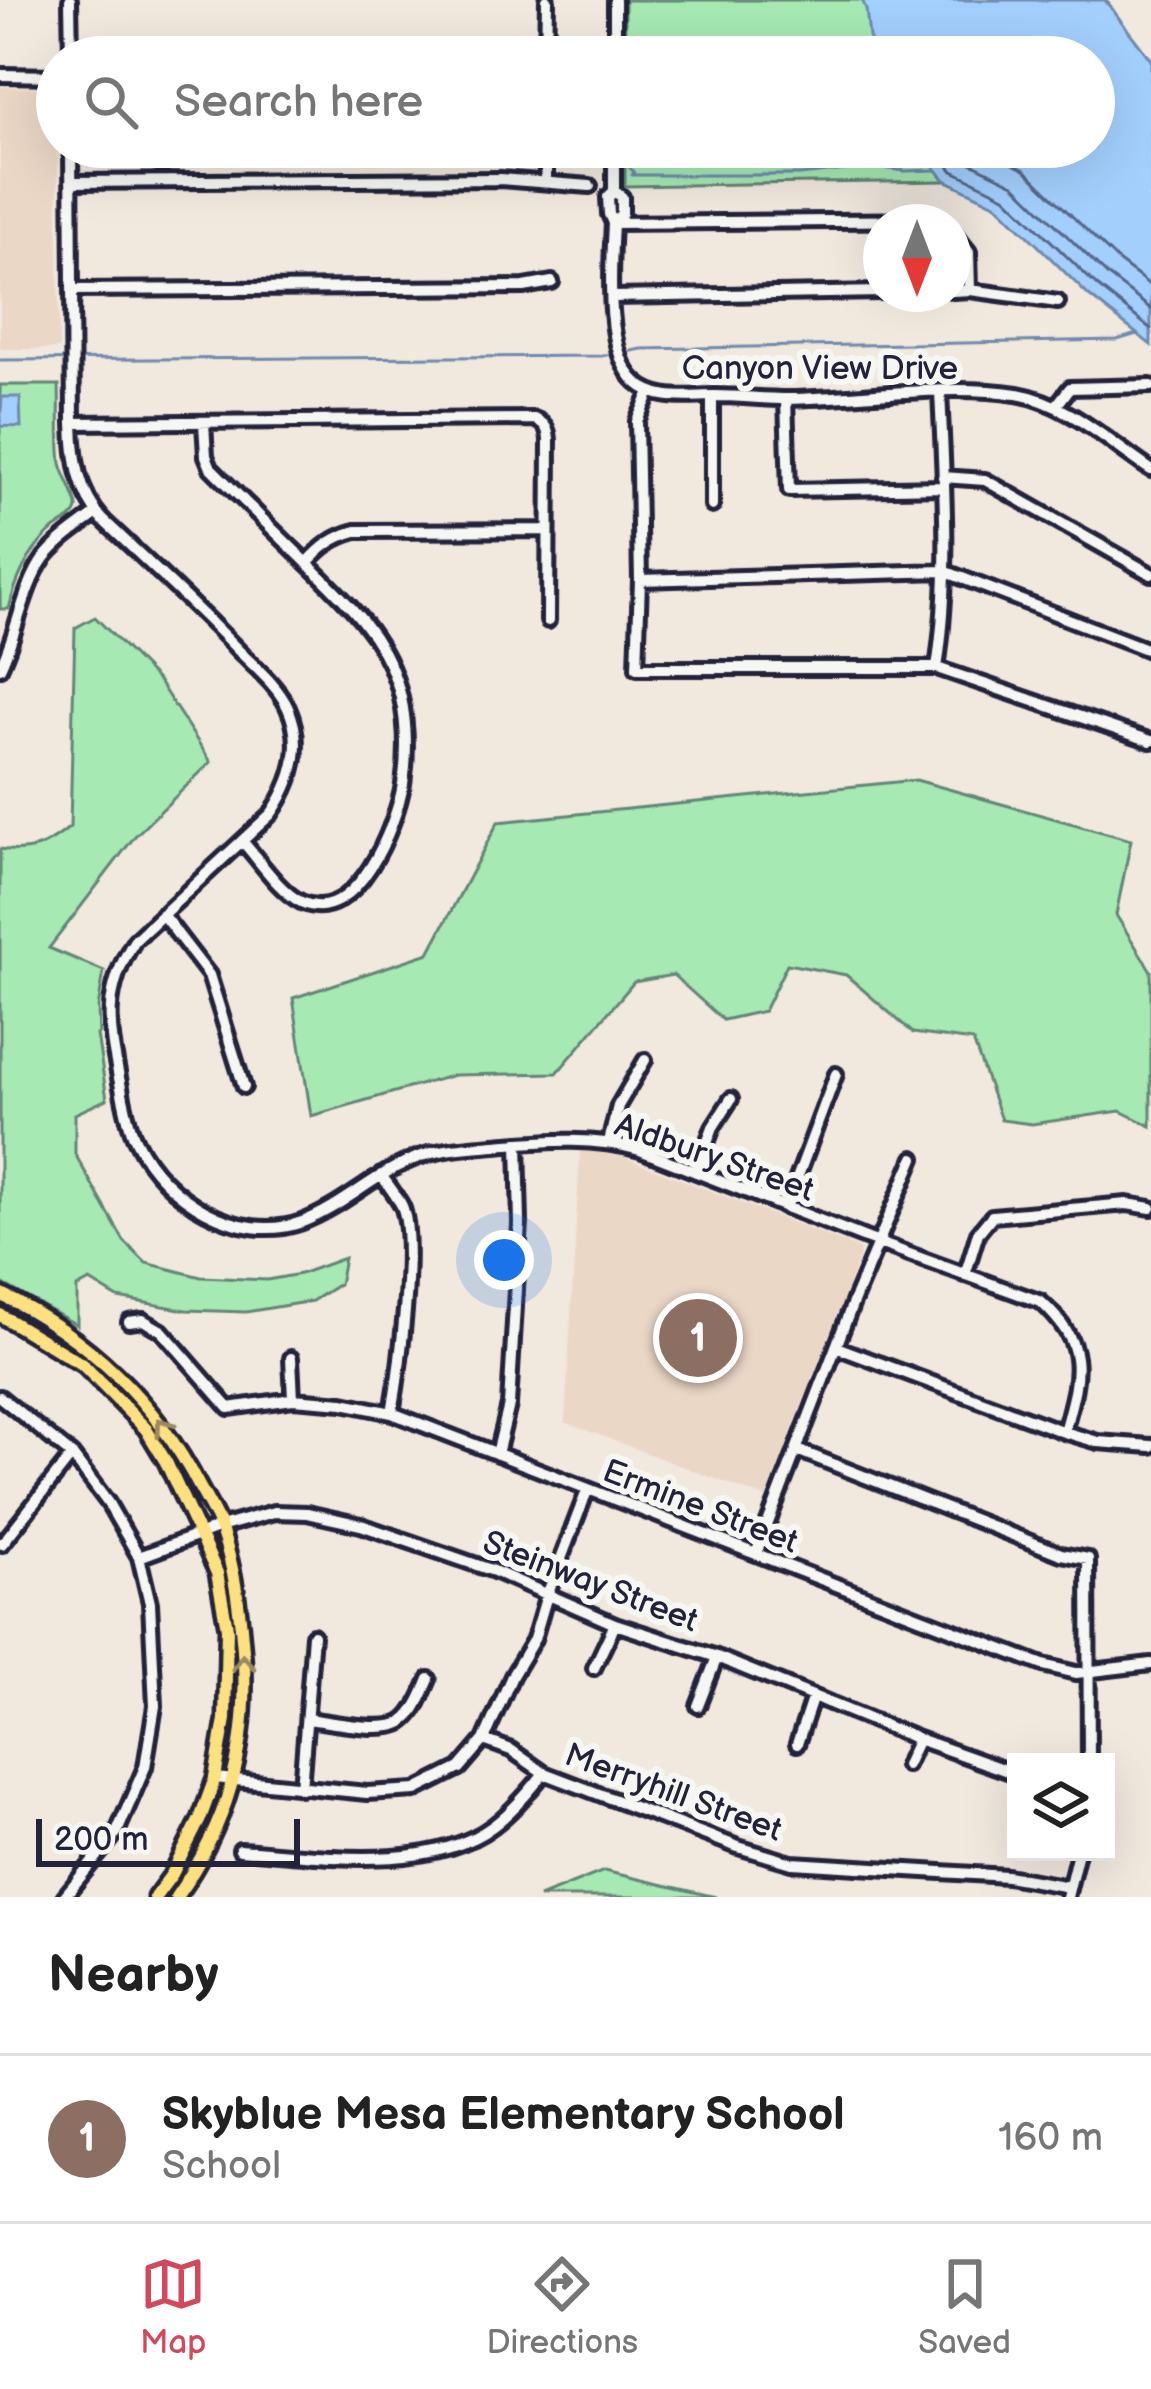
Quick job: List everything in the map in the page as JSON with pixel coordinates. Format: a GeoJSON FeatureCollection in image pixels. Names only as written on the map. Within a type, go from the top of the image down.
{"type":"FeatureCollection","features":[{"type":"Feature","properties":{"kind":"main road"},"geometry":{"type":"LineString","coordinates":[[0,1294],[30,1308],[94,1352],[150,1408],[182,1453],[220,1527],[242,1619],[245,1705],[235,1779],[220,1821],[176,1897]]}},
{"type":"Feature","properties":{"kind":"main road"},"geometry":{"type":"LineString","coordinates":[[0,1315],[83,1365],[146,1429],[217,1573],[227,1628],[225,1719],[215,1778],[200,1819],[155,1897]]}},
{"type":"Feature","properties":{"kind":"street"},"geometry":{"type":"LineString","coordinates":[[70,0],[70,36]]}},
{"type":"Feature","properties":{"kind":"street"},"geometry":{"type":"LineString","coordinates":[[546,36],[547,0]]}},
{"type":"Feature","properties":{"kind":"street"},"geometry":{"type":"LineString","coordinates":[[615,0],[615,36]]}},
{"type":"Feature","properties":{"kind":"street"},"geometry":{"type":"LineString","coordinates":[[0,75],[36,76]]}},
{"type":"Feature","properties":{"kind":"street"},"geometry":{"type":"LineString","coordinates":[[0,668],[34,573],[46,555],[97,513],[78,479],[74,457],[71,168]]}},
{"type":"Feature","properties":{"kind":"street"},"geometry":{"type":"LineString","coordinates":[[546,168],[546,182]]}},
{"type":"Feature","properties":{"kind":"street","name":"Canyon View Drive"},"geometry":{"type":"LineString","coordinates":[[614,168],[614,191],[608,197],[613,223],[615,345],[628,373],[650,392],[677,397],[786,399],[940,391],[1018,394],[1056,406],[1151,470]]}},
{"type":"Feature","properties":{"kind":"street"},"geometry":{"type":"LineString","coordinates":[[71,182],[500,179],[590,186]]}},
{"type":"Feature","properties":{"kind":"street"},"geometry":{"type":"LineString","coordinates":[[613,223],[863,221]]}},
{"type":"Feature","properties":{"kind":"street"},"geometry":{"type":"LineString","coordinates":[[72,290],[524,287],[552,282]]}},
{"type":"Feature","properties":{"kind":"street"},"geometry":{"type":"LineString","coordinates":[[971,290],[1058,302]]}},
{"type":"Feature","properties":{"kind":"street"},"geometry":{"type":"LineString","coordinates":[[613,297],[863,292]]}},
{"type":"Feature","properties":{"kind":"street"},"geometry":{"type":"LineString","coordinates":[[1056,406],[1070,388],[1151,386]]}},
{"type":"Feature","properties":{"kind":"street"},"geometry":{"type":"LineString","coordinates":[[938,668],[944,622],[940,391]]}},
{"type":"Feature","properties":{"kind":"street"},"geometry":{"type":"LineString","coordinates":[[650,392],[638,421],[637,668],[938,668],[1151,741]]}},
{"type":"Feature","properties":{"kind":"street"},"geometry":{"type":"LineString","coordinates":[[712,396],[712,506]]}},
{"type":"Feature","properties":{"kind":"street"},"geometry":{"type":"LineString","coordinates":[[786,399],[789,490],[985,480],[1151,574]]}},
{"type":"Feature","properties":{"kind":"street"},"geometry":{"type":"LineString","coordinates":[[73,423],[543,422],[549,440],[548,621]]}},
{"type":"Feature","properties":{"kind":"street"},"geometry":{"type":"LineString","coordinates":[[204,423],[206,456],[212,469],[362,618],[398,685],[404,722],[403,783],[396,816],[358,884],[332,904],[299,901],[244,842]]}},
{"type":"Feature","properties":{"kind":"street","name":"Aldbury Street"},"geometry":{"type":"LineString","coordinates":[[97,513],[268,680],[289,709],[296,740],[293,773],[272,814],[135,940],[119,964],[110,1033],[127,1116],[136,1143],[172,1186],[198,1210],[220,1220],[259,1229],[279,1228],[303,1222],[418,1157],[518,1143],[609,1142],[1041,1302],[1058,1318],[1076,1348],[1078,1381],[1064,1432]]}},
{"type":"Feature","properties":{"kind":"street"},"geometry":{"type":"LineString","coordinates":[[307,563],[322,546],[356,531],[547,530]]}},
{"type":"Feature","properties":{"kind":"street"},"geometry":{"type":"LineString","coordinates":[[640,580],[944,571],[1151,651]]}},
{"type":"Feature","properties":{"kind":"street"},"geometry":{"type":"LineString","coordinates":[[162,914],[209,975],[244,1088]]}},
{"type":"Feature","properties":{"kind":"street"},"geometry":{"type":"LineString","coordinates":[[609,1142],[618,1106],[645,1060]]}},
{"type":"Feature","properties":{"kind":"street"},"geometry":{"type":"LineString","coordinates":[[786,1208],[836,1074]]}},
{"type":"Feature","properties":{"kind":"street"},"geometry":{"type":"LineString","coordinates":[[696,1172],[730,1099]]}},
{"type":"Feature","properties":{"kind":"street"},"geometry":{"type":"LineString","coordinates":[[496,1454],[509,1405],[520,1223],[518,1143]]}},
{"type":"Feature","properties":{"kind":"street"},"geometry":{"type":"LineString","coordinates":[[756,1554],[914,1158]]}},
{"type":"Feature","properties":{"kind":"street"},"geometry":{"type":"LineString","coordinates":[[381,1175],[402,1206],[408,1231],[400,1367],[392,1413]]}},
{"type":"Feature","properties":{"kind":"street"},"geometry":{"type":"LineString","coordinates":[[965,1275],[978,1233],[992,1216],[1127,1204],[1151,1208]]}},
{"type":"Feature","properties":{"kind":"street","name":"Ermine Street"},"geometry":{"type":"LineString","coordinates":[[129,1322],[142,1320],[162,1331],[229,1408],[293,1399],[392,1413],[1000,1650],[1088,1673],[1151,1664]]}},
{"type":"Feature","properties":{"kind":"street"},"geometry":{"type":"LineString","coordinates":[[836,1347],[1064,1432],[1098,1442],[1151,1447]]}},
{"type":"Feature","properties":{"kind":"street"},"geometry":{"type":"LineString","coordinates":[[291,1358],[293,1399]]}},
{"type":"Feature","properties":{"kind":"street"},"geometry":{"type":"LineString","coordinates":[[0,1397],[73,1455],[108,1503],[139,1557],[150,1604],[155,1706],[145,1767],[117,1832],[64,1897]]}},
{"type":"Feature","properties":{"kind":"street"},"geometry":{"type":"LineString","coordinates":[[796,1450],[1061,1554],[1088,1559],[1089,1753]]}},
{"type":"Feature","properties":{"kind":"street"},"geometry":{"type":"LineString","coordinates":[[0,1543],[73,1455]]}},
{"type":"Feature","properties":{"kind":"street"},"geometry":{"type":"LineString","coordinates":[[215,1778],[367,1793],[416,1790],[460,1768],[484,1740],[534,1639],[587,1491]]}},
{"type":"Feature","properties":{"kind":"street","name":"Steinway Street"},"geometry":{"type":"LineString","coordinates":[[139,1557],[274,1512],[307,1513],[361,1525],[494,1571],[614,1624],[717,1657],[1007,1771]]}},
{"type":"Feature","properties":{"kind":"street"},"geometry":{"type":"LineString","coordinates":[[594,1668],[614,1624]]}},
{"type":"Feature","properties":{"kind":"street"},"geometry":{"type":"LineString","coordinates":[[301,1788],[313,1634]]}},
{"type":"Feature","properties":{"kind":"street"},"geometry":{"type":"LineString","coordinates":[[698,1706],[717,1657]]}},
{"type":"Feature","properties":{"kind":"street"},"geometry":{"type":"LineString","coordinates":[[308,1719],[386,1727],[404,1721],[429,1679]]}},
{"type":"Feature","properties":{"kind":"street"},"geometry":{"type":"LineString","coordinates":[[797,1744],[813,1696]]}},
{"type":"Feature","properties":{"kind":"street"},"geometry":{"type":"LineString","coordinates":[[906,1766],[918,1738]]}},
{"type":"Feature","properties":{"kind":"street","name":"Merryhill Street"},"geometry":{"type":"LineString","coordinates":[[484,1740],[512,1750],[544,1773],[738,1847],[792,1862],[1007,1876],[1068,1892]]}},
{"type":"Feature","properties":{"kind":"street"},"geometry":{"type":"LineString","coordinates":[[240,1850],[403,1858],[453,1848],[491,1828],[544,1773]]}},
{"type":"Feature","properties":{"kind":"street"},"geometry":{"type":"LineString","coordinates":[[1068,1892],[1076,1861]]}},
{"type":"Feature","properties":{"kind":"shaded area"},"geometry":{"type":"Polygon","coordinates":[[[0,87],[36,88],[36,168],[58,168],[59,349],[0,349],[0,87]]]}},
{"type":"Feature","properties":{"kind":"shaded area"},"geometry":{"type":"Polygon","coordinates":[[[580,1152],[623,1157],[859,1250],[766,1498],[565,1422],[580,1152]]]}},
{"type":"Feature","properties":{"kind":"green space"},"geometry":{"type":"Polygon","coordinates":[[[625,0],[1106,0],[1133,39],[1135,178],[625,186],[625,168],[1115,168],[1115,36],[625,36],[625,0]]]}},
{"type":"Feature","properties":{"kind":"green space"},"geometry":{"type":"Polygon","coordinates":[[[0,385],[59,385],[61,463],[77,508],[34,550],[9,609],[0,609],[0,385]]]}},
{"type":"Feature","properties":{"kind":"green space"},"geometry":{"type":"Polygon","coordinates":[[[95,617],[159,682],[211,762],[135,836],[49,948],[104,971],[97,1035],[107,1099],[75,1114],[75,1154],[124,1241],[146,1263],[201,1277],[267,1280],[344,1258],[339,1284],[312,1301],[246,1312],[186,1310],[118,1298],[90,1281],[77,1288],[77,1325],[0,1282],[0,849],[38,847],[70,827],[75,628],[95,617]]]}},
{"type":"Feature","properties":{"kind":"green space"},"geometry":{"type":"Polygon","coordinates":[[[916,780],[1131,840],[1116,915],[1151,971],[1151,1126],[1120,1111],[1032,1124],[1001,1120],[973,1041],[913,1033],[846,975],[787,964],[764,1011],[723,1020],[673,975],[634,982],[557,1073],[454,1075],[311,1116],[293,998],[429,953],[498,822],[916,780]]]}},
{"type":"Feature","properties":{"kind":"green space"},"geometry":{"type":"Polygon","coordinates":[[[604,1871],[716,1897],[539,1897],[604,1871]]]}},
{"type":"Feature","properties":{"kind":"water"},"geometry":{"type":"Polygon","coordinates":[[[862,0],[1105,0],[1151,60],[1151,345],[1089,296],[997,205],[945,180],[935,168],[1115,168],[1115,36],[869,36],[862,0]]]}},
{"type":"Feature","properties":{"kind":"water"},"geometry":{"type":"Polygon","coordinates":[[[2,397],[20,397],[21,427],[0,426],[2,397]]]}},
{"type":"Feature","properties":{"kind":"waterway"},"geometry":{"type":"LineString","coordinates":[[630,168],[632,175],[800,175],[865,168]]}},
{"type":"Feature","properties":{"kind":"waterway"},"geometry":{"type":"LineString","coordinates":[[882,168],[935,170]]}},
{"type":"Feature","properties":{"kind":"waterway"},"geometry":{"type":"LineString","coordinates":[[626,352],[1117,340],[1137,334]]}},
{"type":"Feature","properties":{"kind":"waterway"},"geometry":{"type":"LineString","coordinates":[[0,360],[617,353]]}},
{"type":"Feature","properties":{"kind":"place","name":"Skyblue Mesa Elementary School"},"geometry":{"type":"Point","coordinates":[698,1338]}}]}
